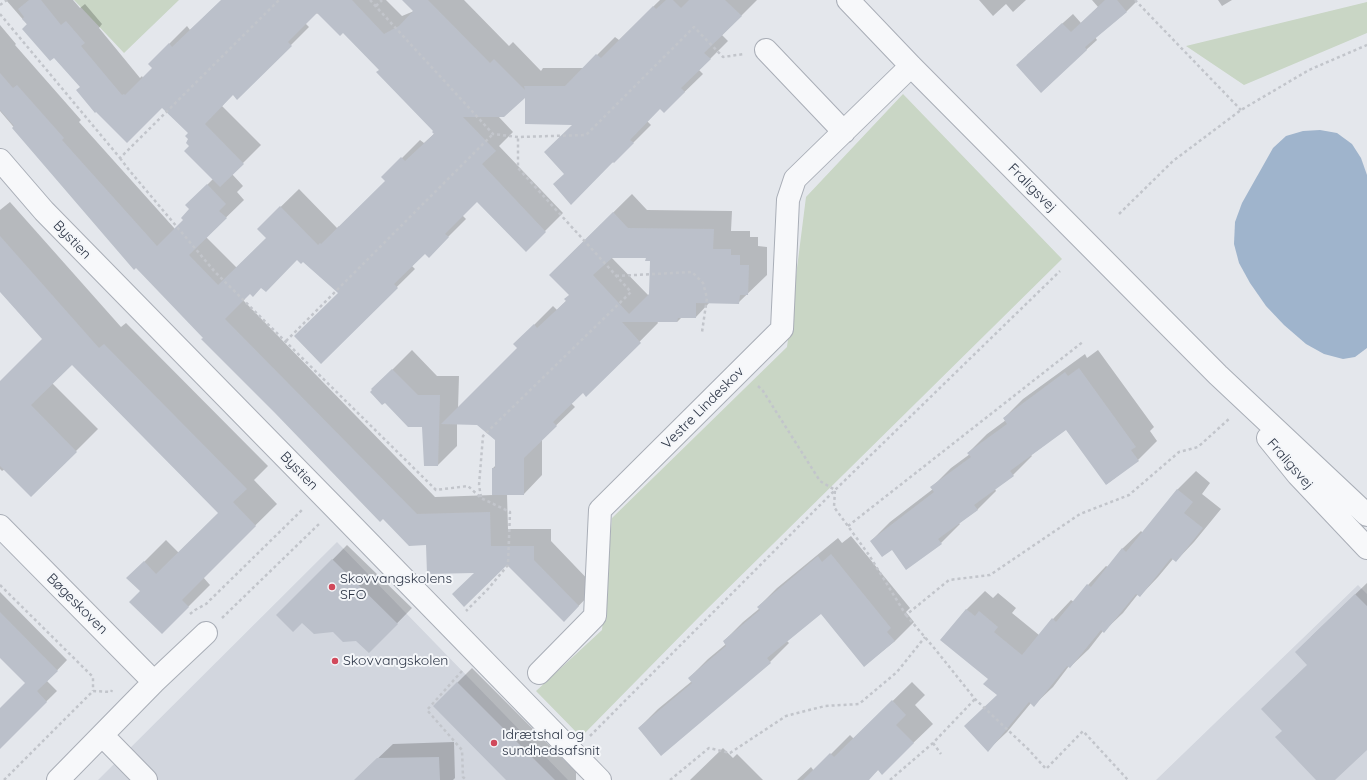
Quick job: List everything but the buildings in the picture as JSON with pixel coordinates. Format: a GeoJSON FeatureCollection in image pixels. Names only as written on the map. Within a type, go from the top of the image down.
{"type":"FeatureCollection","features":[{"type":"Feature","properties":{"kind":"street","name":"Fraligsvej"},"geometry":{"type":"LineString","coordinates":[[848,0],[911,66],[1218,374],[1367,515]]}},
{"type":"Feature","properties":{"kind":"street"},"geometry":{"type":"LineString","coordinates":[[766,50],[844,132]]}},
{"type":"Feature","properties":{"kind":"street","name":"Vestre Lindeskov"},"geometry":{"type":"LineString","coordinates":[[539,673],[595,616],[600,510],[782,329],[788,200],[795,180],[911,66]]}},
{"type":"Feature","properties":{"kind":"street","name":"Bystien"},"geometry":{"type":"LineString","coordinates":[[0,160],[44,211],[600,780]]}},
{"type":"Feature","properties":{"kind":"street","name":"Fraligsvej"},"geometry":{"type":"LineString","coordinates":[[1218,374],[1242,407],[1298,475],[1367,548]]}},
{"type":"Feature","properties":{"kind":"street","name":"Bøgeskoven"},"geometry":{"type":"LineString","coordinates":[[0,526],[154,682]]}},
{"type":"Feature","properties":{"kind":"street"},"geometry":{"type":"LineString","coordinates":[[58,780],[154,682],[206,633]]}},
{"type":"Feature","properties":{"kind":"street"},"geometry":{"type":"LineString","coordinates":[[102,735],[146,780]]}},
{"type":"Feature","properties":{"kind":"path"},"geometry":{"type":"LineString","coordinates":[[0,5],[7,0]]}},
{"type":"Feature","properties":{"kind":"path"},"geometry":{"type":"LineString","coordinates":[[120,158],[279,0]]}},
{"type":"Feature","properties":{"kind":"path"},"geometry":{"type":"LineString","coordinates":[[370,0],[493,134],[518,137],[586,135],[694,27],[723,58],[766,50]]}},
{"type":"Feature","properties":{"kind":"path"},"geometry":{"type":"LineString","coordinates":[[376,6],[382,0]]}},
{"type":"Feature","properties":{"kind":"path"},"geometry":{"type":"LineString","coordinates":[[1135,0],[1241,110]]}},
{"type":"Feature","properties":{"kind":"path"},"geometry":{"type":"LineString","coordinates":[[0,14],[215,272],[436,490],[468,486],[481,498],[510,512],[508,565],[488,589],[450,626]]}},
{"type":"Feature","properties":{"kind":"path"},"geometry":{"type":"LineString","coordinates":[[1120,214],[1173,161],[1241,110],[1309,70],[1367,45]]}},
{"type":"Feature","properties":{"kind":"path"},"geometry":{"type":"LineString","coordinates":[[286,341],[493,134]]}},
{"type":"Feature","properties":{"kind":"path"},"geometry":{"type":"LineString","coordinates":[[481,498],[479,486],[483,436],[631,292],[518,168],[518,137]]}},
{"type":"Feature","properties":{"kind":"path"},"geometry":{"type":"LineString","coordinates":[[573,753],[835,490],[1060,271]]}},
{"type":"Feature","properties":{"kind":"path"},"geometry":{"type":"LineString","coordinates":[[615,276],[692,272],[703,283],[707,298],[702,332]]}},
{"type":"Feature","properties":{"kind":"path"},"geometry":{"type":"LineString","coordinates":[[848,526],[1084,341]]}},
{"type":"Feature","properties":{"kind":"path"},"geometry":{"type":"LineString","coordinates":[[740,371],[763,391],[820,481],[835,490]]}},
{"type":"Feature","properties":{"kind":"path"},"geometry":{"type":"LineString","coordinates":[[906,615],[949,580],[990,576],[1080,514],[1129,495],[1179,452],[1198,447],[1242,407]]}},
{"type":"Feature","properties":{"kind":"path"},"geometry":{"type":"LineString","coordinates":[[835,490],[834,507],[869,555],[906,615],[975,699],[1029,750],[1046,769],[1083,731],[1128,780]]}},
{"type":"Feature","properties":{"kind":"path"},"geometry":{"type":"LineString","coordinates":[[189,616],[195,610],[206,604],[320,492]]}},
{"type":"Feature","properties":{"kind":"path"},"geometry":{"type":"LineString","coordinates":[[206,633],[335,508]]}},
{"type":"Feature","properties":{"kind":"path"},"geometry":{"type":"LineString","coordinates":[[0,584],[92,677],[94,691]]}},
{"type":"Feature","properties":{"kind":"path"},"geometry":{"type":"LineString","coordinates":[[670,780],[708,748],[730,753],[786,716],[825,706],[859,704],[897,672],[925,637]]}},
{"type":"Feature","properties":{"kind":"path"},"geometry":{"type":"LineString","coordinates":[[466,780],[464,777],[462,750],[427,710],[477,654]]}},
{"type":"Feature","properties":{"kind":"path"},"geometry":{"type":"LineString","coordinates":[[4,780],[94,691],[111,692],[139,667]]}},
{"type":"Feature","properties":{"kind":"path"},"geometry":{"type":"LineString","coordinates":[[890,780],[933,743],[975,699]]}},
{"type":"Feature","properties":{"kind":"path"},"geometry":{"type":"LineString","coordinates":[[933,743],[941,754]]}},
{"type":"Feature","properties":{"kind":"shaded area","name":"Skovvangskolen"},"geometry":{"type":"Polygon","coordinates":[[[337,542],[568,780],[98,780],[337,542]]]}},
{"type":"Feature","properties":{"kind":"shaded area"},"geometry":{"type":"Polygon","coordinates":[[[1358,585],[1367,594],[1367,780],[1156,780],[1358,585]]]}},
{"type":"Feature","properties":{"kind":"green space"},"geometry":{"type":"Polygon","coordinates":[[[74,0],[179,0],[124,53],[74,0]]]}},
{"type":"Feature","properties":{"kind":"green space"},"geometry":{"type":"Polygon","coordinates":[[[1367,2],[1367,33],[1244,85],[1186,46],[1367,2]]]}},
{"type":"Feature","properties":{"kind":"green space"},"geometry":{"type":"Polygon","coordinates":[[[903,94],[1062,259],[700,616],[581,737],[536,691],[602,630],[612,518],[787,347],[806,197],[903,94]]]}},
{"type":"Feature","properties":{"kind":"water"},"geometry":{"type":"Polygon","coordinates":[[[1320,130],[1337,133],[1352,144],[1361,158],[1367,175],[1367,348],[1355,357],[1343,359],[1324,354],[1306,344],[1284,325],[1266,306],[1250,283],[1239,263],[1234,244],[1235,222],[1242,203],[1273,148],[1286,136],[1303,131],[1320,130]]]}},
{"type":"Feature","properties":{"kind":"place","name":"Skovvangskolens SFO"},"geometry":{"type":"Point","coordinates":[332,587]}},
{"type":"Feature","properties":{"kind":"place","name":"Skovvangskolen"},"geometry":{"type":"Point","coordinates":[335,661]}},
{"type":"Feature","properties":{"kind":"place","name":"Idrætshal og sundhedsafsnit"},"geometry":{"type":"Point","coordinates":[494,743]}}]}
